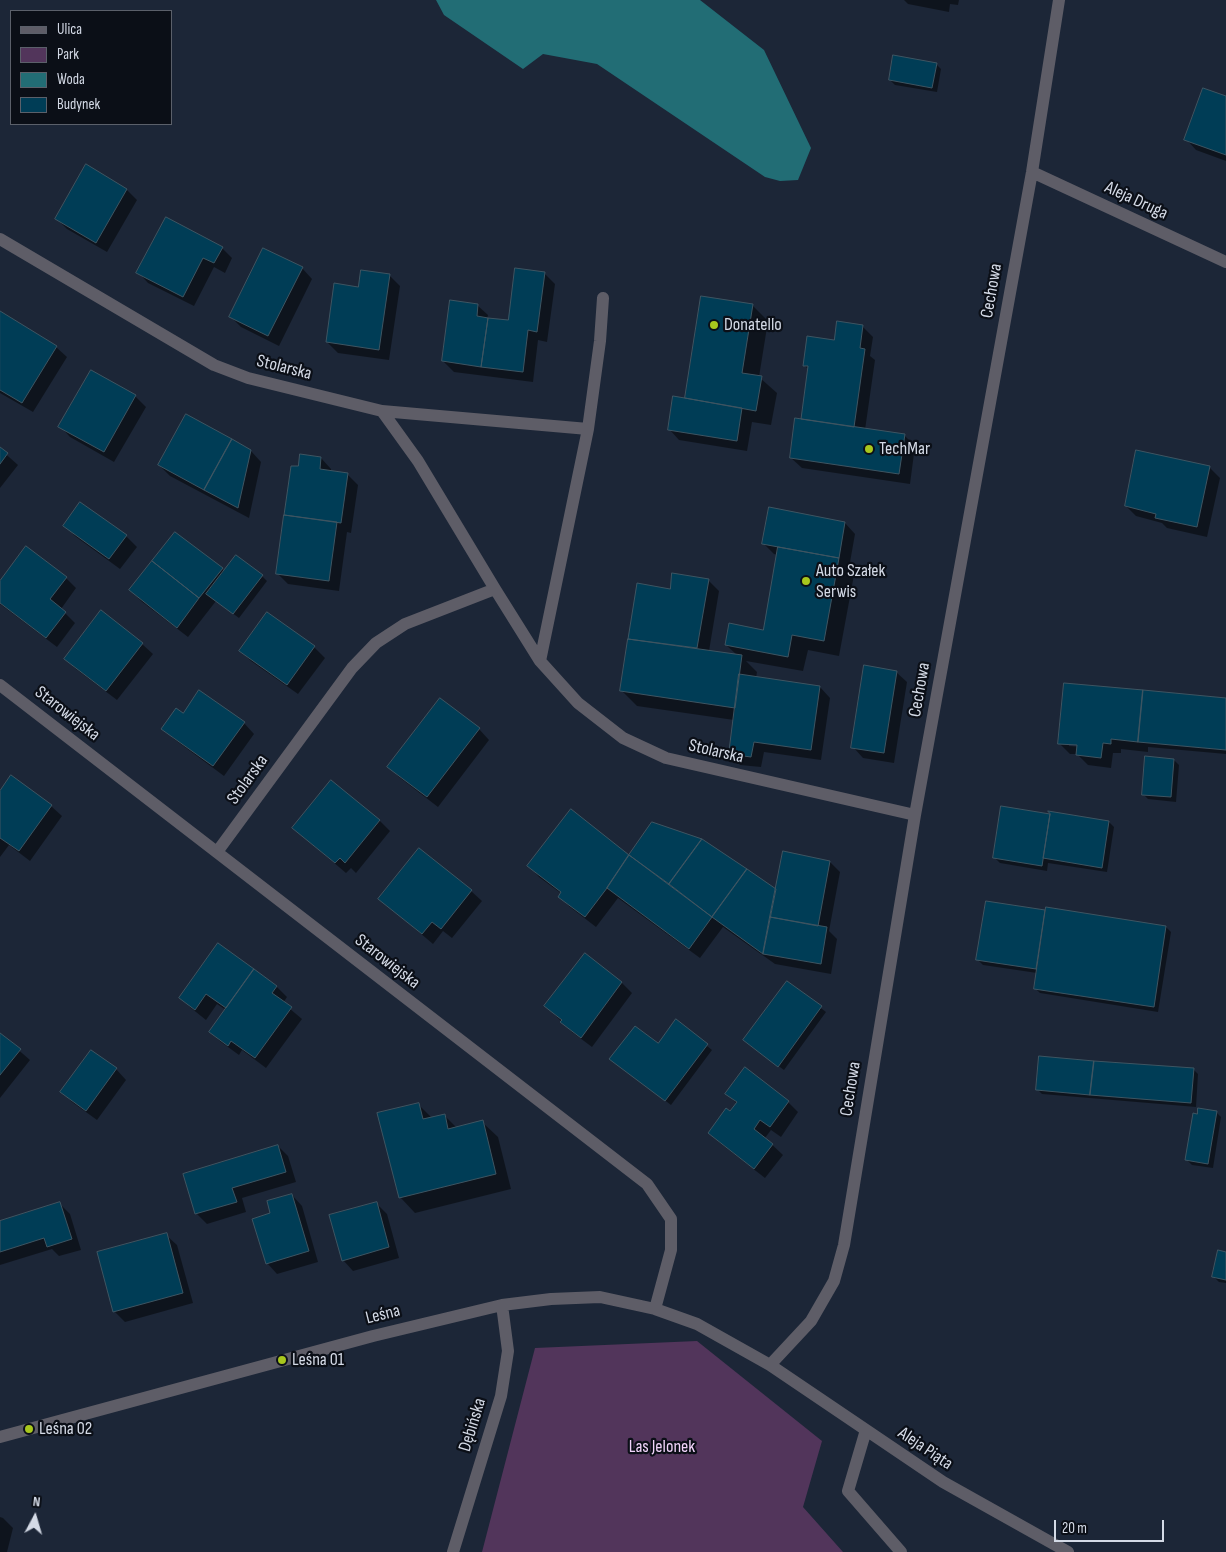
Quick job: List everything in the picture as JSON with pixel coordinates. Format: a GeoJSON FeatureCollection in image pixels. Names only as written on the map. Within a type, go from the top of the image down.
{"type":"FeatureCollection","features":[{"type":"Feature","properties":{"kind":"street","name":"Cechowa"},"geometry":{"type":"LineString","coordinates":[[770,1365],[811,1321],[834,1281],[844,1245],[915,815],[1032,172],[1059,0]]}},
{"type":"Feature","properties":{"kind":"street","name":"Aleja Druga"},"geometry":{"type":"LineString","coordinates":[[1032,172],[1226,262]]}},
{"type":"Feature","properties":{"kind":"street","name":"Stolarska"},"geometry":{"type":"LineString","coordinates":[[0,239],[214,365],[248,378],[382,411],[418,461],[540,661],[578,703],[623,738],[666,758],[915,815]]}},
{"type":"Feature","properties":{"kind":"street"},"geometry":{"type":"LineString","coordinates":[[540,661],[588,429],[600,341],[603,298]]}},
{"type":"Feature","properties":{"kind":"street"},"geometry":{"type":"LineString","coordinates":[[382,411],[588,429]]}},
{"type":"Feature","properties":{"kind":"street","name":"Stolarska"},"geometry":{"type":"LineString","coordinates":[[217,852],[352,668],[376,643],[406,624],[495,590]]}},
{"type":"Feature","properties":{"kind":"street","name":"Starowiejska"},"geometry":{"type":"LineString","coordinates":[[0,685],[647,1184],[671,1219],[671,1250],[655,1309]]}},
{"type":"Feature","properties":{"kind":"street","name":"Leśna"},"geometry":{"type":"LineString","coordinates":[[0,1437],[373,1336],[502,1305],[551,1299],[600,1297],[655,1309],[697,1324],[770,1365]]}},
{"type":"Feature","properties":{"kind":"street","name":"Dębińska"},"geometry":{"type":"LineString","coordinates":[[453,1552],[501,1396],[508,1351],[502,1305]]}},
{"type":"Feature","properties":{"kind":"street","name":"Aleja Piąta"},"geometry":{"type":"LineString","coordinates":[[770,1365],[943,1482],[1068,1552]]}},
{"type":"Feature","properties":{"kind":"street"},"geometry":{"type":"LineString","coordinates":[[866,1430],[848,1491],[901,1552]]}},
{"type":"Feature","properties":{"kind":"green space","name":"Las Jelonek"},"geometry":{"type":"Polygon","coordinates":[[[697,1341],[822,1441],[803,1507],[843,1552],[482,1552],[535,1348],[697,1341]]]}},
{"type":"Feature","properties":{"kind":"water"},"geometry":{"type":"Polygon","coordinates":[[[436,0],[700,0],[764,50],[811,148],[798,180],[780,181],[765,177],[597,64],[543,54],[523,69],[444,15],[436,0]]]}},
{"type":"Feature","properties":{"kind":"building"},"geometry":{"type":"Polygon","coordinates":[[[893,55],[937,63],[932,88],[889,80],[893,55]]]}},
{"type":"Feature","properties":{"kind":"building"},"geometry":{"type":"Polygon","coordinates":[[[1203,88],[1226,96],[1226,155],[1184,140],[1203,88]]]}},
{"type":"Feature","properties":{"kind":"building"},"geometry":{"type":"Polygon","coordinates":[[[86,164],[127,189],[96,243],[55,219],[86,164]]]}},
{"type":"Feature","properties":{"kind":"building"},"geometry":{"type":"Polygon","coordinates":[[[166,217],[223,247],[214,263],[203,258],[183,297],[136,273],[166,217]]]}},
{"type":"Feature","properties":{"kind":"building"},"geometry":{"type":"Polygon","coordinates":[[[263,248],[303,267],[268,336],[229,317],[263,248]]]}},
{"type":"Feature","properties":{"kind":"building"},"geometry":{"type":"Polygon","coordinates":[[[515,268],[545,272],[537,332],[528,330],[523,372],[481,367],[488,318],[508,320],[515,268]]]}},
{"type":"Feature","properties":{"kind":"building"},"geometry":{"type":"Polygon","coordinates":[[[361,270],[390,274],[379,350],[326,342],[334,283],[358,287],[361,270]]]}},
{"type":"Feature","properties":{"kind":"building"},"geometry":{"type":"Polygon","coordinates":[[[701,296],[753,304],[742,373],[762,376],[756,411],[685,398],[701,296]]]}},
{"type":"Feature","properties":{"kind":"building"},"geometry":{"type":"Polygon","coordinates":[[[450,300],[478,304],[477,316],[488,318],[481,367],[442,361],[450,300]]]}},
{"type":"Feature","properties":{"kind":"building"},"geometry":{"type":"Polygon","coordinates":[[[0,311],[57,346],[22,403],[0,390],[0,311]]]}},
{"type":"Feature","properties":{"kind":"building"},"geometry":{"type":"Polygon","coordinates":[[[837,321],[863,325],[860,348],[865,349],[854,427],[801,419],[808,366],[803,366],[807,336],[834,340],[837,321]]]}},
{"type":"Feature","properties":{"kind":"building"},"geometry":{"type":"Polygon","coordinates":[[[91,370],[136,395],[104,452],[58,427],[91,370]]]}},
{"type":"Feature","properties":{"kind":"building"},"geometry":{"type":"Polygon","coordinates":[[[673,396],[742,408],[737,441],[668,430],[673,396]]]}},
{"type":"Feature","properties":{"kind":"building"},"geometry":{"type":"Polygon","coordinates":[[[186,414],[232,439],[204,490],[158,465],[186,414]]]}},
{"type":"Feature","properties":{"kind":"building"},"geometry":{"type":"Polygon","coordinates":[[[795,418],[905,434],[899,474],[790,458],[795,418]]]}},
{"type":"Feature","properties":{"kind":"building"},"geometry":{"type":"Polygon","coordinates":[[[232,439],[251,450],[238,508],[204,490],[232,439]]]}},
{"type":"Feature","properties":{"kind":"building"},"geometry":{"type":"Polygon","coordinates":[[[0,447],[8,453],[0,464],[0,447]]]}},
{"type":"Feature","properties":{"kind":"building"},"geometry":{"type":"Polygon","coordinates":[[[1136,450],[1210,466],[1197,527],[1155,518],[1156,514],[1125,506],[1136,450]]]}},
{"type":"Feature","properties":{"kind":"building"},"geometry":{"type":"Polygon","coordinates":[[[300,454],[321,457],[320,469],[348,473],[341,523],[284,515],[291,466],[298,466],[300,454]]]}},
{"type":"Feature","properties":{"kind":"building"},"geometry":{"type":"Polygon","coordinates":[[[80,502],[127,535],[109,559],[63,526],[80,502]]]}},
{"type":"Feature","properties":{"kind":"building"},"geometry":{"type":"Polygon","coordinates":[[[769,507],[845,522],[839,558],[762,544],[769,507]]]}},
{"type":"Feature","properties":{"kind":"building"},"geometry":{"type":"Polygon","coordinates":[[[284,515],[337,522],[329,581],[276,574],[284,515]]]}},
{"type":"Feature","properties":{"kind":"building"},"geometry":{"type":"Polygon","coordinates":[[[175,532],[223,568],[199,598],[152,561],[175,532]]]}},
{"type":"Feature","properties":{"kind":"building"},"geometry":{"type":"Polygon","coordinates":[[[26,546],[67,577],[50,599],[66,612],[46,638],[0,603],[0,581],[26,546]]]}},
{"type":"Feature","properties":{"kind":"building"},"geometry":{"type":"Polygon","coordinates":[[[778,547],[839,558],[824,641],[792,635],[788,657],[725,645],[729,623],[763,630],[778,547]]]}},
{"type":"Feature","properties":{"kind":"building"},"geometry":{"type":"Polygon","coordinates":[[[236,555],[263,575],[233,614],[206,594],[236,555]]]}},
{"type":"Feature","properties":{"kind":"building"},"geometry":{"type":"Polygon","coordinates":[[[152,561],[199,598],[177,628],[129,590],[152,561]]]}},
{"type":"Feature","properties":{"kind":"building"},"geometry":{"type":"Polygon","coordinates":[[[672,573],[709,579],[697,648],[628,639],[637,583],[670,589],[672,573]]]}},
{"type":"Feature","properties":{"kind":"building"},"geometry":{"type":"Polygon","coordinates":[[[101,610],[143,643],[106,691],[64,659],[101,610]]]}},
{"type":"Feature","properties":{"kind":"building"},"geometry":{"type":"Polygon","coordinates":[[[267,612],[315,646],[287,685],[239,651],[267,612]]]}},
{"type":"Feature","properties":{"kind":"building"},"geometry":{"type":"Polygon","coordinates":[[[628,639],[742,655],[735,708],[620,691],[628,639]]]}},
{"type":"Feature","properties":{"kind":"building"},"geometry":{"type":"Polygon","coordinates":[[[864,665],[897,671],[884,753],[851,748],[864,665]]]}},
{"type":"Feature","properties":{"kind":"building"},"geometry":{"type":"Polygon","coordinates":[[[739,674],[820,686],[811,750],[754,742],[751,757],[729,754],[739,674]]]}},
{"type":"Feature","properties":{"kind":"building"},"geometry":{"type":"Polygon","coordinates":[[[1064,683],[1143,690],[1138,742],[1111,739],[1111,744],[1103,743],[1101,758],[1076,755],[1077,745],[1058,744],[1064,683]]]}},
{"type":"Feature","properties":{"kind":"building"},"geometry":{"type":"Polygon","coordinates":[[[199,690],[245,722],[213,766],[161,729],[176,708],[183,713],[199,690]]]}},
{"type":"Feature","properties":{"kind":"building"},"geometry":{"type":"Polygon","coordinates":[[[1143,690],[1226,698],[1226,750],[1138,742],[1143,690]]]}},
{"type":"Feature","properties":{"kind":"building"},"geometry":{"type":"Polygon","coordinates":[[[440,698],[480,728],[427,797],[387,767],[440,698]]]}},
{"type":"Feature","properties":{"kind":"building"},"geometry":{"type":"Polygon","coordinates":[[[1145,756],[1174,759],[1171,797],[1142,795],[1145,756]]]}},
{"type":"Feature","properties":{"kind":"building"},"geometry":{"type":"Polygon","coordinates":[[[11,775],[52,805],[19,851],[0,838],[0,791],[11,775]]]}},
{"type":"Feature","properties":{"kind":"building"},"geometry":{"type":"Polygon","coordinates":[[[331,780],[380,820],[345,863],[340,858],[335,863],[292,828],[331,780]]]}},
{"type":"Feature","properties":{"kind":"building"},"geometry":{"type":"Polygon","coordinates":[[[1001,806],[1050,814],[1042,866],[993,858],[1001,806]]]}},
{"type":"Feature","properties":{"kind":"building"},"geometry":{"type":"Polygon","coordinates":[[[571,809],[629,855],[585,917],[558,897],[561,892],[527,866],[571,809]]]}},
{"type":"Feature","properties":{"kind":"building"},"geometry":{"type":"Polygon","coordinates":[[[1048,811],[1109,821],[1102,868],[1043,858],[1050,814],[1048,811]]]}},
{"type":"Feature","properties":{"kind":"building"},"geometry":{"type":"Polygon","coordinates":[[[652,822],[702,839],[669,884],[629,855],[652,822]]]}},
{"type":"Feature","properties":{"kind":"building"},"geometry":{"type":"Polygon","coordinates":[[[702,839],[747,869],[712,917],[669,884],[702,839]]]}},
{"type":"Feature","properties":{"kind":"building"},"geometry":{"type":"Polygon","coordinates":[[[419,848],[472,890],[441,929],[432,922],[422,934],[378,899],[419,848]]]}},
{"type":"Feature","properties":{"kind":"building"},"geometry":{"type":"Polygon","coordinates":[[[783,851],[830,861],[818,926],[770,917],[783,851]]]}},
{"type":"Feature","properties":{"kind":"building"},"geometry":{"type":"Polygon","coordinates":[[[629,855],[712,917],[689,949],[607,888],[629,855]]]}},
{"type":"Feature","properties":{"kind":"building"},"geometry":{"type":"Polygon","coordinates":[[[747,869],[776,889],[763,954],[712,917],[747,869]]]}},
{"type":"Feature","properties":{"kind":"building"},"geometry":{"type":"Polygon","coordinates":[[[986,901],[1045,910],[1036,969],[976,960],[986,901]]]}},
{"type":"Feature","properties":{"kind":"building"},"geometry":{"type":"Polygon","coordinates":[[[1046,907],[1166,926],[1154,1007],[1034,989],[1046,907]]]}},
{"type":"Feature","properties":{"kind":"building"},"geometry":{"type":"Polygon","coordinates":[[[770,917],[827,927],[821,964],[763,954],[770,917]]]}},
{"type":"Feature","properties":{"kind":"building"},"geometry":{"type":"Polygon","coordinates":[[[218,943],[254,969],[226,1008],[206,994],[195,1010],[179,998],[218,943]]]}},
{"type":"Feature","properties":{"kind":"building"},"geometry":{"type":"Polygon","coordinates":[[[585,953],[622,982],[581,1038],[560,1022],[562,1020],[544,1006],[585,953]]]}},
{"type":"Feature","properties":{"kind":"building"},"geometry":{"type":"Polygon","coordinates":[[[254,969],[277,986],[272,993],[292,1007],[255,1058],[231,1041],[228,1046],[209,1032],[254,969]]]}},
{"type":"Feature","properties":{"kind":"building"},"geometry":{"type":"Polygon","coordinates":[[[787,981],[822,1006],[778,1067],[743,1040],[787,981]]]}},
{"type":"Feature","properties":{"kind":"building"},"geometry":{"type":"Polygon","coordinates":[[[676,1019],[708,1044],[665,1101],[609,1059],[635,1026],[658,1043],[676,1019]]]}},
{"type":"Feature","properties":{"kind":"building"},"geometry":{"type":"Polygon","coordinates":[[[0,1033],[21,1049],[0,1075],[0,1033]]]}},
{"type":"Feature","properties":{"kind":"building"},"geometry":{"type":"Polygon","coordinates":[[[91,1050],[117,1068],[86,1111],[60,1092],[91,1050]]]}},
{"type":"Feature","properties":{"kind":"building"},"geometry":{"type":"Polygon","coordinates":[[[1039,1056],[1094,1061],[1090,1095],[1036,1090],[1039,1056]]]}},
{"type":"Feature","properties":{"kind":"building"},"geometry":{"type":"Polygon","coordinates":[[[1094,1061],[1194,1068],[1191,1103],[1090,1095],[1094,1061]]]}},
{"type":"Feature","properties":{"kind":"building"},"geometry":{"type":"Polygon","coordinates":[[[745,1067],[789,1101],[770,1127],[760,1120],[754,1129],[773,1144],[754,1169],[708,1133],[726,1108],[730,1111],[737,1102],[725,1094],[745,1067]]]}},
{"type":"Feature","properties":{"kind":"building"},"geometry":{"type":"Polygon","coordinates":[[[419,1103],[423,1119],[445,1114],[448,1129],[483,1120],[496,1174],[399,1198],[377,1113],[419,1103]]]}},
{"type":"Feature","properties":{"kind":"building"},"geometry":{"type":"Polygon","coordinates":[[[1198,1108],[1217,1111],[1208,1164],[1185,1160],[1193,1113],[1197,1114],[1198,1108]]]}},
{"type":"Feature","properties":{"kind":"building"},"geometry":{"type":"Polygon","coordinates":[[[278,1145],[286,1172],[232,1188],[237,1202],[195,1214],[183,1174],[278,1145]]]}},
{"type":"Feature","properties":{"kind":"building"},"geometry":{"type":"Polygon","coordinates":[[[292,1194],[309,1251],[266,1264],[252,1219],[270,1213],[267,1201],[292,1194]]]}},
{"type":"Feature","properties":{"kind":"building"},"geometry":{"type":"Polygon","coordinates":[[[60,1202],[72,1239],[47,1247],[44,1238],[0,1252],[0,1221],[60,1202]]]}},
{"type":"Feature","properties":{"kind":"building"},"geometry":{"type":"Polygon","coordinates":[[[377,1202],[389,1247],[342,1261],[329,1215],[377,1202]]]}},
{"type":"Feature","properties":{"kind":"building"},"geometry":{"type":"Polygon","coordinates":[[[167,1233],[183,1293],[113,1312],[97,1252],[167,1233]]]}},
{"type":"Feature","properties":{"kind":"building"},"geometry":{"type":"Polygon","coordinates":[[[1218,1250],[1226,1252],[1226,1280],[1212,1277],[1218,1250]]]}},
{"type":"Feature","properties":{"kind":"place","name":"Donatello"},"geometry":{"type":"Point","coordinates":[714,325]}},
{"type":"Feature","properties":{"kind":"place","name":"TechMar"},"geometry":{"type":"Point","coordinates":[869,449]}},
{"type":"Feature","properties":{"kind":"place","name":"Auto Szałek Serwis"},"geometry":{"type":"Point","coordinates":[806,581]}},
{"type":"Feature","properties":{"kind":"place","name":"Leśna 01"},"geometry":{"type":"Point","coordinates":[282,1360]}},
{"type":"Feature","properties":{"kind":"place","name":"Leśna 02"},"geometry":{"type":"Point","coordinates":[29,1429]}}]}
